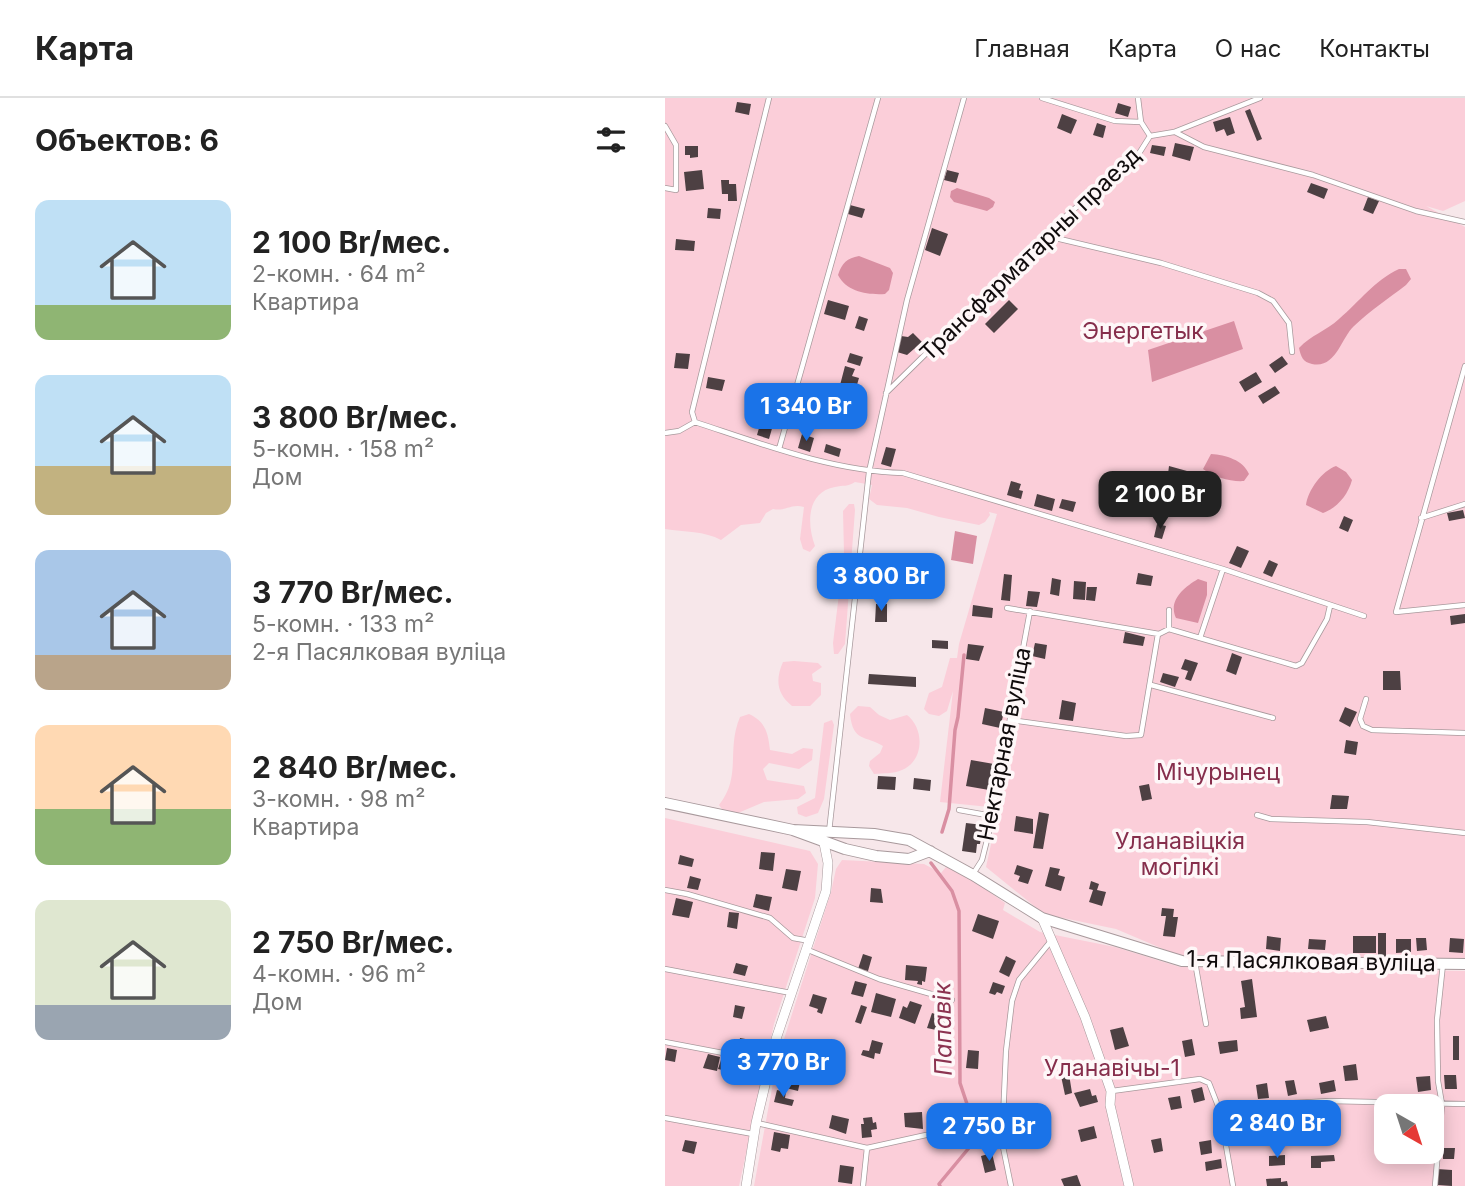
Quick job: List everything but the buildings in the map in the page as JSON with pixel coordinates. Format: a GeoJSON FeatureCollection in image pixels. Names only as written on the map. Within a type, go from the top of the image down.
{"type":"FeatureCollection","features":[{"type":"Feature","properties":{"kind":"street"},"geometry":{"type":"LineString","coordinates":[[665,803],[793,830],[865,854],[909,859],[930,851]]}},
{"type":"Feature","properties":{"kind":"street","name":"1-я Пасялковая вуліца"},"geometry":{"type":"LineString","coordinates":[[793,830],[874,834],[909,841],[973,875],[1042,918],[1182,961],[1465,964]]}},
{"type":"Feature","properties":{"kind":"street"},"geometry":{"type":"LineString","coordinates":[[746,1186],[756,1123],[771,1062],[826,891],[828,863],[824,842]]}},
{"type":"Feature","properties":{"kind":"street"},"geometry":{"type":"LineString","coordinates":[[1042,918],[1085,1017],[1111,1091],[1110,1105],[1129,1186]]}},
{"type":"Feature","properties":{"kind":"lane"},"geometry":{"type":"LineString","coordinates":[[695,422],[692,412],[769,98]]}},
{"type":"Feature","properties":{"kind":"lane"},"geometry":{"type":"LineString","coordinates":[[779,449],[878,98]]}},
{"type":"Feature","properties":{"kind":"lane"},"geometry":{"type":"LineString","coordinates":[[824,842],[830,831],[869,472],[907,300],[964,98]]}},
{"type":"Feature","properties":{"kind":"lane"},"geometry":{"type":"LineString","coordinates":[[1042,98],[1115,121],[1141,122]]}},
{"type":"Feature","properties":{"kind":"lane"},"geometry":{"type":"LineString","coordinates":[[1138,98],[1141,122],[1150,136]]}},
{"type":"Feature","properties":{"kind":"lane","name":"Трансфарматарны праезд"},"geometry":{"type":"LineString","coordinates":[[885,394],[1046,236],[1138,155],[1150,136],[1174,132],[1260,98]]}},
{"type":"Feature","properties":{"kind":"lane"},"geometry":{"type":"LineString","coordinates":[[665,126],[676,145],[675,190],[665,188]]}},
{"type":"Feature","properties":{"kind":"lane"},"geometry":{"type":"LineString","coordinates":[[1174,132],[1204,148],[1313,175],[1416,211],[1465,222]]}},
{"type":"Feature","properties":{"kind":"lane"},"geometry":{"type":"LineString","coordinates":[[1046,236],[1161,263],[1258,293],[1273,301],[1289,323],[1292,352]]}},
{"type":"Feature","properties":{"kind":"lane"},"geometry":{"type":"LineString","coordinates":[[1465,366],[1396,612],[1465,606]]}},
{"type":"Feature","properties":{"kind":"lane"},"geometry":{"type":"LineString","coordinates":[[665,433],[679,431],[695,422],[779,449],[869,472],[903,473],[1223,569],[1364,616]]}},
{"type":"Feature","properties":{"kind":"lane"},"geometry":{"type":"LineString","coordinates":[[1421,518],[1465,504]]}},
{"type":"Feature","properties":{"kind":"lane"},"geometry":{"type":"LineString","coordinates":[[1200,638],[1223,569]]}},
{"type":"Feature","properties":{"kind":"lane"},"geometry":{"type":"LineString","coordinates":[[1007,607],[1159,634],[1169,629],[1296,666],[1302,663],[1327,620],[1331,606]]}},
{"type":"Feature","properties":{"kind":"lane"},"geometry":{"type":"LineString","coordinates":[[1169,610],[1169,629]]}},
{"type":"Feature","properties":{"kind":"lane","name":"Нектарная вуліца"},"geometry":{"type":"LineString","coordinates":[[973,875],[982,860],[992,816],[1030,611]]}},
{"type":"Feature","properties":{"kind":"lane"},"geometry":{"type":"LineString","coordinates":[[1011,719],[1126,736],[1141,735],[1159,634]]}},
{"type":"Feature","properties":{"kind":"lane"},"geometry":{"type":"LineString","coordinates":[[1151,685],[1273,718]]}},
{"type":"Feature","properties":{"kind":"lane"},"geometry":{"type":"LineString","coordinates":[[1366,699],[1360,719],[1363,726],[1372,730],[1465,733]]}},
{"type":"Feature","properties":{"kind":"lane"},"geometry":{"type":"LineString","coordinates":[[959,810],[992,816]]}},
{"type":"Feature","properties":{"kind":"lane"},"geometry":{"type":"LineString","coordinates":[[1257,815],[1271,819],[1367,822],[1465,833]]}},
{"type":"Feature","properties":{"kind":"lane"},"geometry":{"type":"LineString","coordinates":[[665,890],[770,918],[793,938],[879,979],[951,1000]]}},
{"type":"Feature","properties":{"kind":"lane"},"geometry":{"type":"LineString","coordinates":[[1011,1186],[1002,1142],[1006,1051],[1012,1001],[1019,980],[1052,940]]}},
{"type":"Feature","properties":{"kind":"lane"},"geometry":{"type":"LineString","coordinates":[[1195,961],[1206,1024]]}},
{"type":"Feature","properties":{"kind":"lane"},"geometry":{"type":"LineString","coordinates":[[1441,1094],[1436,1054],[1443,964]]}},
{"type":"Feature","properties":{"kind":"lane"},"geometry":{"type":"LineString","coordinates":[[665,969],[791,993]]}},
{"type":"Feature","properties":{"kind":"lane"},"geometry":{"type":"LineString","coordinates":[[665,1042],[771,1062]]}},
{"type":"Feature","properties":{"kind":"lane"},"geometry":{"type":"LineString","coordinates":[[1111,1091],[1201,1079],[1209,1083],[1220,1111],[1233,1186]]}},
{"type":"Feature","properties":{"kind":"lane"},"geometry":{"type":"LineString","coordinates":[[1220,1111],[1256,1105],[1330,1101],[1374,1102]]}},
{"type":"Feature","properties":{"kind":"lane"},"geometry":{"type":"LineString","coordinates":[[1444,1104],[1465,1104]]}},
{"type":"Feature","properties":{"kind":"lane"},"geometry":{"type":"LineString","coordinates":[[665,1118],[754,1135]]}},
{"type":"Feature","properties":{"kind":"lane"},"geometry":{"type":"LineString","coordinates":[[756,1123],[867,1148],[926,1135]]}},
{"type":"Feature","properties":{"kind":"lane"},"geometry":{"type":"LineString","coordinates":[[863,1186],[867,1148]]}},
{"type":"Feature","properties":{"kind":"lane"},"geometry":{"type":"LineString","coordinates":[[1434,1164],[1435,1186]]}},
{"type":"Feature","properties":{"kind":"green space","name":"Энергетык"},"geometry":{"type":"Polygon","coordinates":[[[665,98],[1465,98],[1465,201],[1443,211],[1426,206],[1465,227],[1465,965],[1182,957],[1116,929],[1044,914],[986,867],[999,808],[940,802],[953,691],[947,711],[939,716],[929,714],[924,709],[929,693],[942,687],[950,658],[957,658],[997,514],[989,512],[985,522],[979,525],[907,508],[877,505],[869,499],[872,485],[855,482],[825,490],[814,502],[810,519],[815,546],[810,552],[803,549],[800,539],[804,507],[799,506],[773,509],[766,513],[760,523],[741,525],[721,540],[701,533],[665,529],[665,98]]]}},
{"type":"Feature","properties":{"kind":"green space"},"geometry":{"type":"Polygon","coordinates":[[[849,504],[854,504],[855,510],[845,644],[838,654],[834,654],[844,553],[843,511],[849,504]]]}},
{"type":"Feature","properties":{"kind":"green space"},"geometry":{"type":"Polygon","coordinates":[[[783,662],[818,663],[822,667],[812,674],[813,681],[821,683],[821,695],[810,706],[792,706],[780,692],[778,681],[783,662]]]}},
{"type":"Feature","properties":{"kind":"green space"},"geometry":{"type":"Polygon","coordinates":[[[858,706],[870,707],[890,720],[907,715],[913,721],[917,728],[919,744],[915,760],[909,766],[895,772],[874,774],[869,766],[870,761],[880,753],[883,746],[861,737],[854,730],[850,714],[858,706]]]}},
{"type":"Feature","properties":{"kind":"green space"},"geometry":{"type":"Polygon","coordinates":[[[749,714],[765,729],[770,750],[792,754],[803,748],[813,749],[812,760],[799,769],[769,763],[763,769],[767,780],[804,786],[806,793],[798,799],[764,802],[738,813],[724,812],[719,805],[730,784],[736,729],[740,717],[749,714]]]}},
{"type":"Feature","properties":{"kind":"green space"},"geometry":{"type":"Polygon","coordinates":[[[832,720],[834,725],[824,799],[818,813],[806,817],[798,814],[797,807],[815,798],[824,723],[832,720]]]}},
{"type":"Feature","properties":{"kind":"green space"},"geometry":{"type":"Polygon","coordinates":[[[665,818],[810,851],[818,864],[815,898],[774,1024],[739,1186],[665,1186],[665,818]]]}},
{"type":"Feature","properties":{"kind":"green space","name":"Уланавічы-1"},"geometry":{"type":"Polygon","coordinates":[[[842,860],[924,864],[941,873],[946,867],[967,876],[1005,903],[1003,910],[1040,932],[1115,947],[1180,967],[1465,971],[1465,1186],[754,1186],[777,1061],[836,869],[842,860]]]}},
{"type":"Feature","properties":{"kind":"shaded area"},"geometry":{"type":"Polygon","coordinates":[[[957,188],[989,198],[995,202],[993,207],[987,211],[954,202],[950,197],[951,191],[957,188]]]}},
{"type":"Feature","properties":{"kind":"shaded area"},"geometry":{"type":"Polygon","coordinates":[[[859,256],[890,268],[893,273],[889,290],[885,294],[858,291],[842,281],[838,275],[843,264],[859,256]]]}},
{"type":"Feature","properties":{"kind":"shaded area"},"geometry":{"type":"Polygon","coordinates":[[[1399,269],[1406,269],[1411,279],[1354,326],[1327,362],[1312,364],[1304,360],[1299,348],[1334,323],[1375,285],[1399,269]]]}},
{"type":"Feature","properties":{"kind":"shaded area"},"geometry":{"type":"Polygon","coordinates":[[[1234,321],[1243,349],[1152,382],[1148,350],[1234,321]]]}},
{"type":"Feature","properties":{"kind":"shaded area"},"geometry":{"type":"Polygon","coordinates":[[[1211,454],[1233,459],[1243,465],[1249,474],[1244,481],[1239,481],[1212,474],[1203,469],[1211,454]]]}},
{"type":"Feature","properties":{"kind":"shaded area"},"geometry":{"type":"Polygon","coordinates":[[[1336,466],[1352,480],[1345,496],[1333,508],[1323,513],[1306,505],[1317,482],[1336,466]]]}},
{"type":"Feature","properties":{"kind":"shaded area"},"geometry":{"type":"Polygon","coordinates":[[[955,531],[977,536],[973,564],[951,560],[955,531]]]}},
{"type":"Feature","properties":{"kind":"shaded area"},"geometry":{"type":"Polygon","coordinates":[[[1198,579],[1207,582],[1207,595],[1198,623],[1176,618],[1175,601],[1187,586],[1198,579]]]}},
{"type":"Feature","properties":{"kind":"waterway"},"geometry":{"type":"LineString","coordinates":[[942,832],[949,809],[964,655]]}},
{"type":"Feature","properties":{"kind":"waterway","name":"Папавік"},"geometry":{"type":"LineString","coordinates":[[931,863],[952,891],[959,911],[960,1083],[978,1137],[940,1186]]}},
{"type":"Feature","properties":{"kind":"park label","name":"Мічурынец"},"geometry":{"type":"Point","coordinates":[1218,772]}},
{"type":"Feature","properties":{"kind":"park label","name":"Уланавіцкія могілкі"},"geometry":{"type":"Point","coordinates":[1180,854]}}]}
